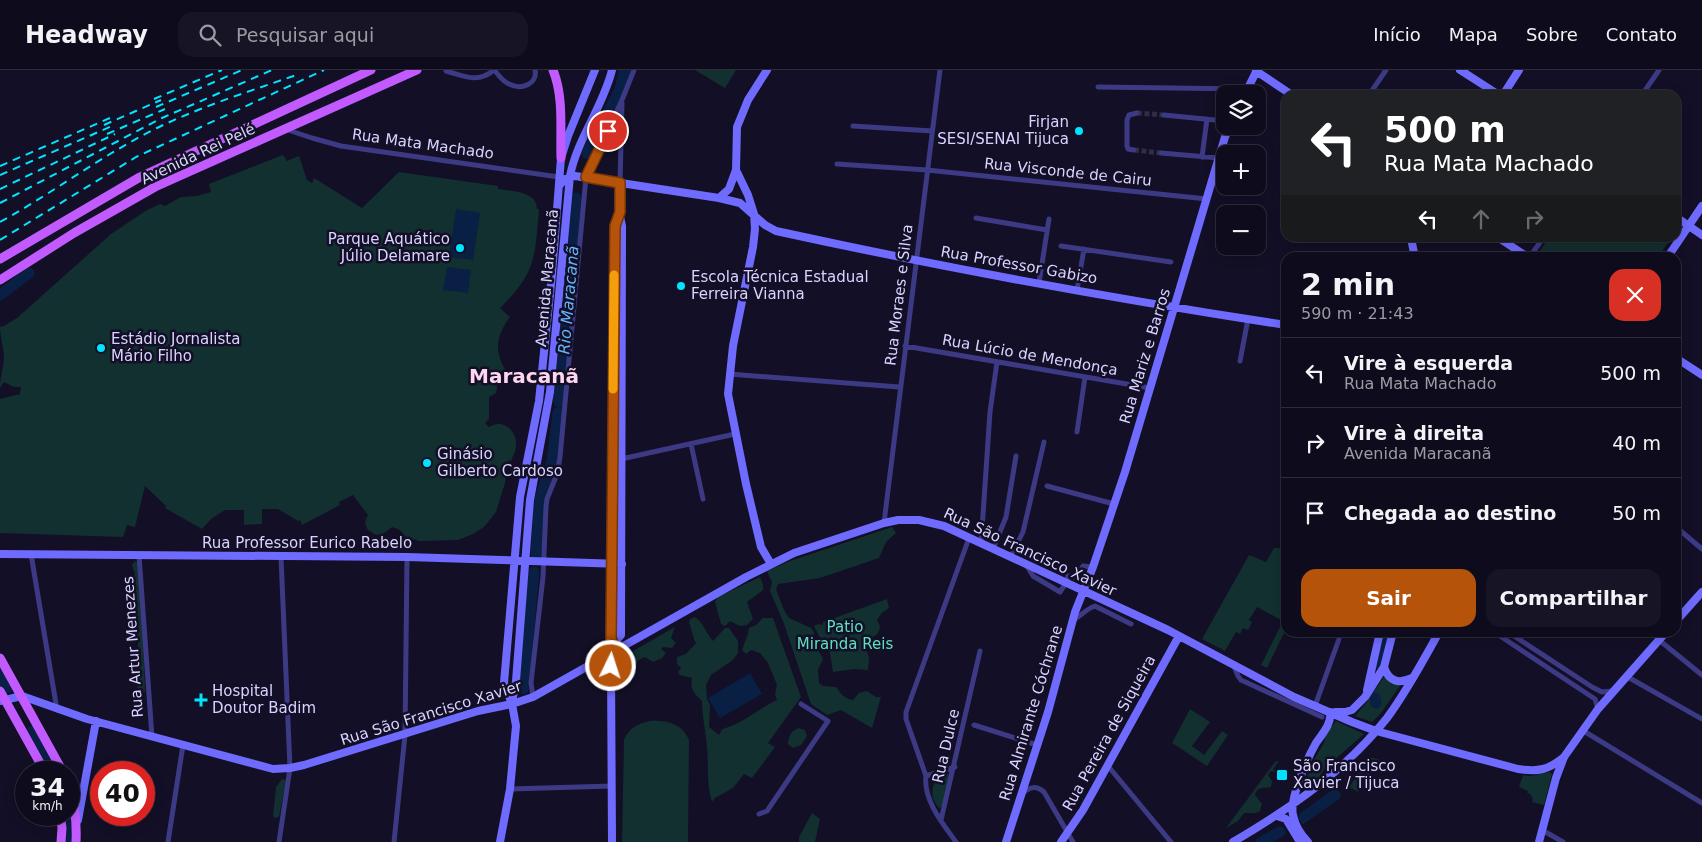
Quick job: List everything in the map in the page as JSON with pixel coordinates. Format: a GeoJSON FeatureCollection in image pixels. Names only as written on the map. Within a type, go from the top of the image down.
{"type":"FeatureCollection","features":[{"type":"Feature","properties":{"kind":"main road","name":"Avenida Rei Pelé"},"geometry":{"type":"LineString","coordinates":[[0,259],[140,178],[371,70]]}},
{"type":"Feature","properties":{"kind":"main road","name":"Avenida Rei Pelé"},"geometry":{"type":"LineString","coordinates":[[0,280],[81,228],[155,188],[417,70]]}},
{"type":"Feature","properties":{"kind":"main road"},"geometry":{"type":"LineString","coordinates":[[553,70],[559,92],[561,158]]}},
{"type":"Feature","properties":{"kind":"main road"},"geometry":{"type":"LineString","coordinates":[[81,228],[86,209]]}},
{"type":"Feature","properties":{"kind":"main road"},"geometry":{"type":"LineString","coordinates":[[0,658],[57,761]]}},
{"type":"Feature","properties":{"kind":"main road"},"geometry":{"type":"LineString","coordinates":[[0,691],[3,700],[39,761]]}},
{"type":"Feature","properties":{"kind":"main road"},"geometry":{"type":"LineString","coordinates":[[61,842],[62,826]]}},
{"type":"Feature","properties":{"kind":"main road"},"geometry":{"type":"LineString","coordinates":[[76,842],[77,826]]}},
{"type":"Feature","properties":{"kind":"street"},"geometry":{"type":"LineString","coordinates":[[446,71],[481,78],[494,70],[506,83],[518,87],[532,81],[536,74],[535,70]]}},
{"type":"Feature","properties":{"kind":"street","name":"Avenida Maracanã"},"geometry":{"type":"LineString","coordinates":[[500,842],[510,789],[516,726],[512,704],[504,682],[520,497],[539,401],[561,158],[595,70]]}},
{"type":"Feature","properties":{"kind":"street","name":"Avenida Maracanã"},"geometry":{"type":"LineString","coordinates":[[512,704],[516,681],[530,500],[550,392],[570,176],[574,159],[606,89],[612,70]]}},
{"type":"Feature","properties":{"kind":"street","name":"Avenida Maracanã"},"geometry":{"type":"LineString","coordinates":[[533,697],[531,683],[544,561],[546,507],[547,499],[557,474],[560,457],[575,276],[586,177],[634,70]]}},
{"type":"Feature","properties":{"kind":"street"},"geometry":{"type":"LineString","coordinates":[[719,198],[729,189],[736,170],[738,127],[748,100],[767,70]]}},
{"type":"Feature","properties":{"kind":"street","name":"Rua Moraes e Silva"},"geometry":{"type":"LineString","coordinates":[[884,523],[899,387],[917,261],[940,70]]}},
{"type":"Feature","properties":{"kind":"street"},"geometry":{"type":"LineString","coordinates":[[1372,90],[1386,70]]}},
{"type":"Feature","properties":{"kind":"street"},"geometry":{"type":"LineString","coordinates":[[1460,70],[1491,90]]}},
{"type":"Feature","properties":{"kind":"street"},"geometry":{"type":"LineString","coordinates":[[1506,90],[1519,70]]}},
{"type":"Feature","properties":{"kind":"street"},"geometry":{"type":"LineString","coordinates":[[1645,90],[1659,70]]}},
{"type":"Feature","properties":{"kind":"street"},"geometry":{"type":"LineString","coordinates":[[1249,85],[1256,71],[1284,90]]}},
{"type":"Feature","properties":{"kind":"street"},"geometry":{"type":"LineString","coordinates":[[1098,87],[1216,88]]}},
{"type":"Feature","properties":{"kind":"street"},"geometry":{"type":"LineString","coordinates":[[617,606],[622,564],[618,285],[622,226],[620,183],[622,100]]}},
{"type":"Feature","properties":{"kind":"street"},"geometry":{"type":"LineString","coordinates":[[1134,150],[1128,149],[1127,146],[1128,120],[1129,115],[1137,113]]}},
{"type":"Feature","properties":{"kind":"street"},"geometry":{"type":"LineString","coordinates":[[1164,115],[1216,120]]}},
{"type":"Feature","properties":{"kind":"street"},"geometry":{"type":"LineString","coordinates":[[1202,157],[1207,119]]}},
{"type":"Feature","properties":{"kind":"street"},"geometry":{"type":"LineString","coordinates":[[853,126],[932,131]]}},
{"type":"Feature","properties":{"kind":"street","name":"Rua Mata Machado"},"geometry":{"type":"LineString","coordinates":[[285,129],[341,146],[559,177]]}},
{"type":"Feature","properties":{"kind":"street"},"geometry":{"type":"LineString","coordinates":[[1161,153],[1216,158]]}},
{"type":"Feature","properties":{"kind":"street","name":"Rua Visconde de Cairu"},"geometry":{"type":"LineString","coordinates":[[837,164],[927,170],[1207,198]]}},
{"type":"Feature","properties":{"kind":"street","name":"Rua Mariz e Barros"},"geometry":{"type":"LineString","coordinates":[[1082,592],[1093,567],[1114,504],[1175,307],[1216,165]]}},
{"type":"Feature","properties":{"kind":"street"},"geometry":{"type":"LineString","coordinates":[[736,170],[748,195],[755,224],[753,246],[733,346],[728,394],[735,434],[761,547],[771,564]]}},
{"type":"Feature","properties":{"kind":"street"},"geometry":{"type":"LineString","coordinates":[[559,188],[562,182],[570,176],[586,177],[719,198],[740,203],[754,214]]}},
{"type":"Feature","properties":{"kind":"street"},"geometry":{"type":"LineString","coordinates":[[1681,237],[1702,206]]}},
{"type":"Feature","properties":{"kind":"street","name":"Rua Professor Gabizo"},"geometry":{"type":"LineString","coordinates":[[754,214],[765,225],[776,231],[917,261],[1281,324]]}},
{"type":"Feature","properties":{"kind":"street"},"geometry":{"type":"LineString","coordinates":[[976,218],[1047,230]]}},
{"type":"Feature","properties":{"kind":"street"},"geometry":{"type":"LineString","coordinates":[[1038,283],[1049,218]]}},
{"type":"Feature","properties":{"kind":"street"},"geometry":{"type":"LineString","coordinates":[[1681,220],[1702,235]]}},
{"type":"Feature","properties":{"kind":"street"},"geometry":{"type":"LineString","coordinates":[[1505,242],[1520,252]]}},
{"type":"Feature","properties":{"kind":"street"},"geometry":{"type":"LineString","coordinates":[[1061,246],[1171,262]]}},
{"type":"Feature","properties":{"kind":"street"},"geometry":{"type":"LineString","coordinates":[[1077,290],[1084,249]]}},
{"type":"Feature","properties":{"kind":"street"},"geometry":{"type":"LineString","coordinates":[[562,274],[575,276]]}},
{"type":"Feature","properties":{"kind":"street"},"geometry":{"type":"LineString","coordinates":[[1240,361],[1248,319]]}},
{"type":"Feature","properties":{"kind":"street","name":"Rua Lúcio de Mendonça"},"geometry":{"type":"LineString","coordinates":[[905,346],[1150,388]]}},
{"type":"Feature","properties":{"kind":"street"},"geometry":{"type":"LineString","coordinates":[[612,842],[611,666],[613,644],[621,635],[613,564],[612,461],[618,355]]}},
{"type":"Feature","properties":{"kind":"street"},"geometry":{"type":"LineString","coordinates":[[1681,361],[1702,375]]}},
{"type":"Feature","properties":{"kind":"street"},"geometry":{"type":"LineString","coordinates":[[981,544],[990,412],[997,362]]}},
{"type":"Feature","properties":{"kind":"street"},"geometry":{"type":"LineString","coordinates":[[729,374],[899,387]]}},
{"type":"Feature","properties":{"kind":"street"},"geometry":{"type":"LineString","coordinates":[[1077,432],[1086,377]]}},
{"type":"Feature","properties":{"kind":"street"},"geometry":{"type":"LineString","coordinates":[[612,461],[735,434]]}},
{"type":"Feature","properties":{"kind":"street"},"geometry":{"type":"LineString","coordinates":[[1010,558],[1023,532],[1044,442]]}},
{"type":"Feature","properties":{"kind":"street"},"geometry":{"type":"LineString","coordinates":[[691,444],[702,499]]}},
{"type":"Feature","properties":{"kind":"street"},"geometry":{"type":"LineString","coordinates":[[993,549],[1006,517],[1016,456]]}},
{"type":"Feature","properties":{"kind":"street"},"geometry":{"type":"LineString","coordinates":[[1047,486],[1114,504]]}},
{"type":"Feature","properties":{"kind":"street","name":"Rua São Francisco Xavier"},"geometry":{"type":"LineString","coordinates":[[22,696],[57,710],[152,737],[268,768],[290,768],[405,735],[478,711],[512,704],[533,697],[794,553],[884,523],[908,519],[931,522],[969,538],[1179,636],[1234,666],[1315,706],[1376,731],[1518,769],[1534,771],[1545,769],[1554,765],[1564,756]]}},
{"type":"Feature","properties":{"kind":"street"},"geometry":{"type":"LineString","coordinates":[[1681,530],[1702,549]]}},
{"type":"Feature","properties":{"kind":"street"},"geometry":{"type":"LineString","coordinates":[[956,842],[941,821],[930,800],[925,786],[926,776],[906,719],[908,705],[969,538]]}},
{"type":"Feature","properties":{"kind":"street","name":"Rua Professor Eurico Rabelo"},"geometry":{"type":"LineString","coordinates":[[0,554],[407,557],[622,564]]}},
{"type":"Feature","properties":{"kind":"street"},"geometry":{"type":"LineString","coordinates":[[31,554],[57,710]]}},
{"type":"Feature","properties":{"kind":"street","name":"Rua Artur Menezes"},"geometry":{"type":"LineString","coordinates":[[140,555],[152,737]]}},
{"type":"Feature","properties":{"kind":"street"},"geometry":{"type":"LineString","coordinates":[[279,842],[290,768],[281,557]]}},
{"type":"Feature","properties":{"kind":"street"},"geometry":{"type":"LineString","coordinates":[[394,842],[405,735],[407,557]]}},
{"type":"Feature","properties":{"kind":"street"},"geometry":{"type":"LineString","coordinates":[[1066,583],[1068,576],[1077,576],[1083,566],[1093,567]]}},
{"type":"Feature","properties":{"kind":"street","name":"Rua Almirante Cóchrane"},"geometry":{"type":"LineString","coordinates":[[1006,842],[1048,712],[1072,620],[1082,592]]}},
{"type":"Feature","properties":{"kind":"street"},"geometry":{"type":"LineString","coordinates":[[1681,615],[1702,592]]}},
{"type":"Feature","properties":{"kind":"street"},"geometry":{"type":"LineString","coordinates":[[1072,620],[1095,606],[1131,624]]}},
{"type":"Feature","properties":{"kind":"street","name":"Rua Pereira de Siqueira"},"geometry":{"type":"LineString","coordinates":[[1061,842],[1083,810],[1179,636]]}},
{"type":"Feature","properties":{"kind":"street"},"geometry":{"type":"LineString","coordinates":[[1365,697],[1379,637]]}},
{"type":"Feature","properties":{"kind":"street"},"geometry":{"type":"LineString","coordinates":[[1308,842],[1293,816],[1293,805],[1302,770],[1329,723],[1330,712],[1352,710],[1365,697],[1384,667],[1392,637]]}},
{"type":"Feature","properties":{"kind":"street"},"geometry":{"type":"LineString","coordinates":[[1233,842],[1293,805],[1344,765],[1376,731],[1388,715],[1414,677],[1436,637]]}},
{"type":"Feature","properties":{"kind":"street"},"geometry":{"type":"LineString","coordinates":[[1502,637],[1595,699],[1598,708]]}},
{"type":"Feature","properties":{"kind":"street"},"geometry":{"type":"LineString","coordinates":[[1516,637],[1592,687],[1602,692],[1612,691]]}},
{"type":"Feature","properties":{"kind":"street"},"geometry":{"type":"LineString","coordinates":[[1539,842],[1556,778],[1564,756],[1598,708],[1662,637]]}},
{"type":"Feature","properties":{"kind":"street"},"geometry":{"type":"LineString","coordinates":[[1315,706],[1339,639]]}},
{"type":"Feature","properties":{"kind":"street"},"geometry":{"type":"LineString","coordinates":[[1659,640],[1702,675]]}},
{"type":"Feature","properties":{"kind":"street","name":"Rua Dulce"},"geometry":{"type":"LineString","coordinates":[[941,821],[955,767],[980,651]]}},
{"type":"Feature","properties":{"kind":"street"},"geometry":{"type":"LineString","coordinates":[[1234,666],[1241,680],[1322,717]]}},
{"type":"Feature","properties":{"kind":"street"},"geometry":{"type":"LineString","coordinates":[[1384,667],[1386,673],[1394,680],[1404,681],[1414,677]]}},
{"type":"Feature","properties":{"kind":"street"},"geometry":{"type":"LineString","coordinates":[[1626,676],[1702,719]]}},
{"type":"Feature","properties":{"kind":"street"},"geometry":{"type":"LineString","coordinates":[[3,700],[22,696]]}},
{"type":"Feature","properties":{"kind":"street"},"geometry":{"type":"LineString","coordinates":[[759,814],[767,810],[790,779],[828,721],[801,704]]}},
{"type":"Feature","properties":{"kind":"street"},"geometry":{"type":"LineString","coordinates":[[80,806],[96,721]]}},
{"type":"Feature","properties":{"kind":"street"},"geometry":{"type":"LineString","coordinates":[[974,725],[1037,745]]}},
{"type":"Feature","properties":{"kind":"street"},"geometry":{"type":"LineString","coordinates":[[1582,730],[1702,803]]}},
{"type":"Feature","properties":{"kind":"street"},"geometry":{"type":"LineString","coordinates":[[168,842],[183,745]]}},
{"type":"Feature","properties":{"kind":"street"},"geometry":{"type":"LineString","coordinates":[[1108,766],[1171,842]]}},
{"type":"Feature","properties":{"kind":"street"},"geometry":{"type":"LineString","coordinates":[[926,776],[955,767]]}},
{"type":"Feature","properties":{"kind":"street"},"geometry":{"type":"LineString","coordinates":[[510,789],[612,786]]}},
{"type":"Feature","properties":{"kind":"street"},"geometry":{"type":"LineString","coordinates":[[1021,795],[1034,787],[1044,792],[1073,842]]}},
{"type":"Feature","properties":{"kind":"street"},"geometry":{"type":"LineString","coordinates":[[1277,816],[1286,819],[1300,842]]}},
{"type":"Feature","properties":{"kind":"street"},"geometry":{"type":"LineString","coordinates":[[1542,830],[1563,842]]}},
{"type":"Feature","properties":{"kind":"green space"},"geometry":{"type":"Polygon","coordinates":[[[695,70],[736,70],[725,88],[695,70]]]}},
{"type":"Feature","properties":{"kind":"green space"},"geometry":{"type":"Polygon","coordinates":[[[283,155],[287,161],[299,156],[307,180],[312,183],[314,178],[362,208],[399,172],[498,186],[498,189],[516,191],[528,195],[536,203],[537,209],[539,209],[532,263],[521,285],[500,308],[510,317],[501,333],[498,348],[501,362],[510,378],[504,382],[502,379],[498,381],[496,393],[489,397],[489,419],[485,423],[489,427],[499,424],[508,427],[516,440],[515,451],[511,461],[509,460],[507,464],[505,483],[496,512],[484,527],[458,540],[419,541],[406,537],[400,530],[392,527],[383,534],[376,535],[367,529],[365,522],[368,515],[353,495],[339,502],[340,505],[302,525],[300,520],[298,521],[278,509],[262,509],[262,524],[244,525],[244,510],[225,510],[211,519],[202,529],[165,508],[166,506],[145,486],[135,527],[127,525],[123,537],[0,533],[0,399],[20,394],[21,387],[14,387],[4,382],[0,388],[4,359],[0,326],[2,327],[17,318],[111,234],[147,210],[160,204],[165,206],[181,197],[197,196],[211,192],[209,184],[283,155]]]}},
{"type":"Feature","properties":{"kind":"green space"},"geometry":{"type":"Polygon","coordinates":[[[1546,242],[1669,242],[1661,252],[1539,252],[1546,242]]]}},
{"type":"Feature","properties":{"kind":"green space"},"geometry":{"type":"Polygon","coordinates":[[[892,527],[896,533],[886,542],[879,558],[820,578],[778,584],[776,589],[789,618],[811,628],[814,632],[814,642],[823,659],[818,670],[819,683],[823,686],[836,687],[843,695],[853,700],[859,693],[867,691],[876,697],[881,697],[872,728],[841,710],[827,715],[811,704],[783,621],[770,591],[772,582],[767,571],[790,561],[892,527]]]}},
{"type":"Feature","properties":{"kind":"green space"},"geometry":{"type":"Polygon","coordinates":[[[1274,548],[1281,548],[1281,620],[1257,607],[1249,620],[1252,622],[1248,630],[1243,628],[1240,634],[1236,632],[1225,651],[1202,639],[1249,555],[1266,562],[1274,548]]]}},
{"type":"Feature","properties":{"kind":"green space"},"geometry":{"type":"Polygon","coordinates":[[[135,561],[140,563],[145,692],[143,693],[137,690],[139,655],[132,579],[135,574],[132,565],[135,561]]]}},
{"type":"Feature","properties":{"kind":"green space"},"geometry":{"type":"Polygon","coordinates":[[[760,577],[763,590],[747,602],[753,619],[747,625],[740,626],[730,621],[725,626],[721,624],[715,602],[718,597],[760,577]]]}},
{"type":"Feature","properties":{"kind":"green space","name":"Patio Miranda Reis"},"geometry":{"type":"Polygon","coordinates":[[[887,599],[889,608],[877,620],[880,626],[879,632],[874,636],[866,638],[865,645],[869,658],[868,670],[854,669],[833,672],[830,653],[814,626],[818,624],[823,625],[823,622],[887,599]]]}},
{"type":"Feature","properties":{"kind":"green space"},"geometry":{"type":"Polygon","coordinates":[[[695,617],[713,641],[725,628],[729,628],[738,641],[738,653],[733,660],[711,675],[706,685],[707,699],[710,705],[709,727],[719,735],[722,729],[737,724],[777,700],[775,694],[777,685],[768,663],[760,653],[751,650],[746,654],[742,650],[749,628],[756,625],[763,618],[773,618],[801,697],[768,743],[775,747],[752,778],[744,774],[733,788],[715,798],[712,802],[708,781],[702,701],[693,691],[692,678],[680,675],[678,672],[681,668],[677,664],[677,657],[686,654],[696,643],[689,623],[690,619],[695,617]]]}},
{"type":"Feature","properties":{"kind":"green space"},"geometry":{"type":"Polygon","coordinates":[[[1281,625],[1282,637],[1267,668],[1261,665],[1281,625]]]}},
{"type":"Feature","properties":{"kind":"green space"},"geometry":{"type":"Polygon","coordinates":[[[675,627],[671,638],[676,643],[672,648],[663,647],[661,649],[666,653],[662,658],[653,662],[645,657],[624,669],[622,673],[623,685],[619,689],[618,662],[621,658],[675,627]]]}},
{"type":"Feature","properties":{"kind":"green space"},"geometry":{"type":"Polygon","coordinates":[[[1385,675],[1402,683],[1381,713],[1372,722],[1355,716],[1367,702],[1385,675]]]}},
{"type":"Feature","properties":{"kind":"green space"},"geometry":{"type":"Polygon","coordinates":[[[1190,709],[1210,722],[1192,746],[1204,755],[1222,731],[1228,735],[1207,766],[1172,743],[1190,709]]]}},
{"type":"Feature","properties":{"kind":"green space"},"geometry":{"type":"Polygon","coordinates":[[[650,721],[668,722],[678,726],[689,740],[688,842],[622,842],[624,740],[628,732],[634,727],[650,721]]]}},
{"type":"Feature","properties":{"kind":"green space"},"geometry":{"type":"Polygon","coordinates":[[[1336,721],[1364,734],[1324,769],[1320,777],[1304,789],[1311,765],[1325,741],[1324,737],[1336,721]]]}},
{"type":"Feature","properties":{"kind":"green space"},"geometry":{"type":"Polygon","coordinates":[[[799,728],[805,730],[807,736],[801,745],[793,748],[788,744],[789,738],[792,732],[799,728]]]}},
{"type":"Feature","properties":{"kind":"green space"},"geometry":{"type":"Polygon","coordinates":[[[1370,757],[1380,760],[1358,792],[1349,787],[1370,757]]]}},
{"type":"Feature","properties":{"kind":"green space"},"geometry":{"type":"Polygon","coordinates":[[[1279,761],[1273,769],[1277,772],[1271,771],[1268,775],[1272,781],[1271,787],[1260,789],[1256,792],[1255,795],[1262,804],[1260,811],[1244,813],[1238,821],[1226,828],[1275,762],[1279,761]]]}},
{"type":"Feature","properties":{"kind":"green space"},"geometry":{"type":"Polygon","coordinates":[[[1550,772],[1552,774],[1544,805],[1532,802],[1533,799],[1527,793],[1528,791],[1519,787],[1523,775],[1531,776],[1550,772]]]}},
{"type":"Feature","properties":{"kind":"green space"},"geometry":{"type":"Polygon","coordinates":[[[946,773],[950,775],[942,807],[939,808],[934,802],[933,788],[935,780],[946,773]]]}},
{"type":"Feature","properties":{"kind":"green space"},"geometry":{"type":"Polygon","coordinates":[[[282,779],[286,780],[279,817],[275,818],[273,816],[276,787],[282,779]]]}},
{"type":"Feature","properties":{"kind":"green space"},"geometry":{"type":"Polygon","coordinates":[[[1336,790],[1341,796],[1303,824],[1301,822],[1301,817],[1305,813],[1336,790]]]}},
{"type":"Feature","properties":{"kind":"green space"},"geometry":{"type":"Polygon","coordinates":[[[812,813],[820,819],[815,842],[799,842],[799,837],[812,813]]]}},
{"type":"Feature","properties":{"kind":"water"},"geometry":{"type":"Polygon","coordinates":[[[456,209],[480,213],[473,260],[449,257],[456,209]]]}},
{"type":"Feature","properties":{"kind":"water"},"geometry":{"type":"Polygon","coordinates":[[[447,267],[471,270],[468,293],[443,290],[447,267]]]}},
{"type":"Feature","properties":{"kind":"water"},"geometry":{"type":"Polygon","coordinates":[[[750,673],[762,694],[720,718],[708,698],[750,673]]]}},
{"type":"Feature","properties":{"kind":"waterway","name":"Rio Maracanã"},"geometry":{"type":"LineString","coordinates":[[587,153],[620,89],[625,70]]}},
{"type":"Feature","properties":{"kind":"waterway","name":"Rio Maracanã"},"geometry":{"type":"LineString","coordinates":[[559,402],[576,198]]}},
{"type":"Feature","properties":{"kind":"waterway"},"geometry":{"type":"LineString","coordinates":[[0,295],[29,273]]}},
{"type":"Feature","properties":{"kind":"waterway","name":"Rio Maracanã"},"geometry":{"type":"LineString","coordinates":[[536,554],[540,499],[552,460],[558,413]]}},
{"type":"Feature","properties":{"kind":"waterway","name":"Rio Maracanã"},"geometry":{"type":"LineString","coordinates":[[523,689],[534,572]]}},
{"type":"Feature","properties":{"kind":"waterway"},"geometry":{"type":"LineString","coordinates":[[1379,664],[1386,637]]}},
{"type":"Feature","properties":{"kind":"waterway"},"geometry":{"type":"LineString","coordinates":[[0,674],[7,688]]}},
{"type":"Feature","properties":{"kind":"waterway"},"geometry":{"type":"LineString","coordinates":[[1375,698],[1376,703]]}},
{"type":"Feature","properties":{"kind":"waterway"},"geometry":{"type":"LineString","coordinates":[[32,731],[48,761]]}},
{"type":"Feature","properties":{"kind":"waterway"},"geometry":{"type":"LineString","coordinates":[[1304,817],[1335,795]]}},
{"type":"Feature","properties":{"kind":"waterway"},"geometry":{"type":"LineString","coordinates":[[68,826],[69,842]]}},
{"type":"Feature","properties":{"kind":"waterway"},"geometry":{"type":"LineString","coordinates":[[1261,842],[1280,832]]}},
{"type":"Feature","properties":{"kind":"tunnel"},"geometry":{"type":"LineString","coordinates":[[1137,113],[1164,115]]}},
{"type":"Feature","properties":{"kind":"tunnel"},"geometry":{"type":"LineString","coordinates":[[1134,150],[1161,153]]}},
{"type":"Feature","properties":{"kind":"railway"},"geometry":{"type":"LineString","coordinates":[[154,99],[222,70]]}},
{"type":"Feature","properties":{"kind":"railway"},"geometry":{"type":"LineString","coordinates":[[156,107],[242,70]]}},
{"type":"Feature","properties":{"kind":"railway"},"geometry":{"type":"LineString","coordinates":[[0,203],[162,118],[272,70]]}},
{"type":"Feature","properties":{"kind":"railway"},"geometry":{"type":"LineString","coordinates":[[0,240],[136,157],[324,70]]}},
{"type":"Feature","properties":{"kind":"railway"},"geometry":{"type":"LineString","coordinates":[[0,222],[117,150],[157,128],[209,106],[299,74]]}},
{"type":"Feature","properties":{"kind":"railway"},"geometry":{"type":"LineString","coordinates":[[104,125],[161,100]]}},
{"type":"Feature","properties":{"kind":"railway"},"geometry":{"type":"LineString","coordinates":[[107,134],[165,109]]}},
{"type":"Feature","properties":{"kind":"railway"},"geometry":{"type":"LineString","coordinates":[[0,166],[110,118]]}},
{"type":"Feature","properties":{"kind":"railway"},"geometry":{"type":"LineString","coordinates":[[0,175],[112,126]]}},
{"type":"Feature","properties":{"kind":"railway"},"geometry":{"type":"LineString","coordinates":[[0,189],[115,134]]}},
{"type":"Feature","properties":{"kind":"slow traffic"},"geometry":{"type":"LineString","coordinates":[[613,389],[614,275]]}},
{"type":"Feature","properties":{"kind":"place","name":"Firjan SESI/SENAI Tijuca"},"geometry":{"type":"Point","coordinates":[1079,131]}},
{"type":"Feature","properties":{"kind":"place","name":"Parque Aquático Júlio Delamare"},"geometry":{"type":"Point","coordinates":[460,248]}},
{"type":"Feature","properties":{"kind":"place","name":"Escola Técnica Estadual Ferreira Vianna"},"geometry":{"type":"Point","coordinates":[681,286]}},
{"type":"Feature","properties":{"kind":"place","name":"Estádio Jornalista Mário Filho"},"geometry":{"type":"Point","coordinates":[101,348]}},
{"type":"Feature","properties":{"kind":"place","name":"Ginásio Gilberto Cardoso"},"geometry":{"type":"Point","coordinates":[427,463]}},
{"type":"Feature","properties":{"kind":"place","name":"Hospital Doutor Badim"},"geometry":{"type":"Point","coordinates":[201,700]}},
{"type":"Feature","properties":{"kind":"place","name":"São Francisco Xavier / Tijuca"},"geometry":{"type":"Point","coordinates":[1282,775]}},
{"type":"Feature","properties":{"kind":"district","name":"Maracanã"},"geometry":{"type":"Point","coordinates":[524,376]}},
{"type":"Feature","properties":{"kind":"route"},"geometry":{"type":"LineString","coordinates":[[608,131],[586,177],[620,183],[620,212],[615,226],[612,461],[613,606],[611,638],[613,644],[611,666]]}}]}
